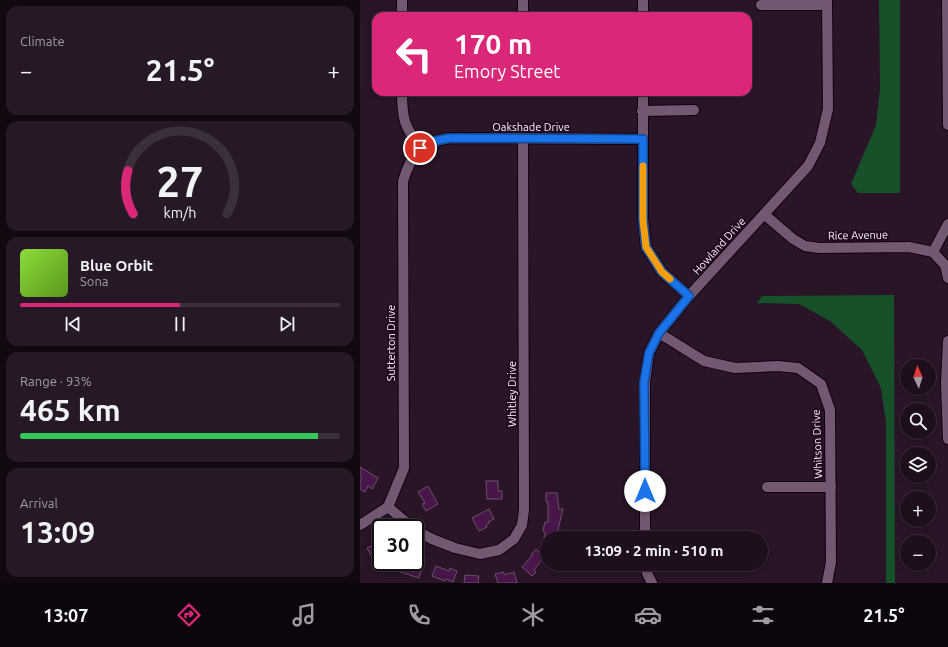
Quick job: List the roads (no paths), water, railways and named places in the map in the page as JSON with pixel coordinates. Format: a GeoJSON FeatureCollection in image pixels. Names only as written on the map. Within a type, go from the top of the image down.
{"type":"FeatureCollection","features":[{"type":"Feature","properties":{"kind":"street"},"geometry":{"type":"LineString","coordinates":[[402,0],[402,12]]}},
{"type":"Feature","properties":{"kind":"street"},"geometry":{"type":"LineString","coordinates":[[522,0],[523,12]]}},
{"type":"Feature","properties":{"kind":"street"},"geometry":{"type":"LineString","coordinates":[[643,0],[643,12]]}},
{"type":"Feature","properties":{"kind":"street"},"geometry":{"type":"LineString","coordinates":[[947,0],[948,125]]}},
{"type":"Feature","properties":{"kind":"street"},"geometry":{"type":"LineString","coordinates":[[762,5],[827,3]]}},
{"type":"Feature","properties":{"kind":"street","name":"Howland Drive"},"geometry":{"type":"LineString","coordinates":[[645,531],[644,382],[649,353],[659,333],[689,296],[808,166],[820,143],[828,110],[827,3]]}},
{"type":"Feature","properties":{"kind":"street"},"geometry":{"type":"LineString","coordinates":[[402,96],[405,123],[420,148]]}},
{"type":"Feature","properties":{"kind":"street"},"geometry":{"type":"LineString","coordinates":[[642,96],[643,220],[646,247],[662,272],[689,296]]}},
{"type":"Feature","properties":{"kind":"street"},"geometry":{"type":"LineString","coordinates":[[642,111],[694,110]]}},
{"type":"Feature","properties":{"kind":"street","name":"Oakshade Drive"},"geometry":{"type":"LineString","coordinates":[[420,148],[434,141],[450,138],[643,139]]}},
{"type":"Feature","properties":{"kind":"street","name":"Whitley Drive"},"geometry":{"type":"LineString","coordinates":[[424,535],[455,548],[480,554],[499,550],[514,539],[522,525],[524,510],[523,139]]}},
{"type":"Feature","properties":{"kind":"street","name":"Sutterton Drive"},"geometry":{"type":"LineString","coordinates":[[388,507],[404,468],[403,181],[409,163],[420,148]]}},
{"type":"Feature","properties":{"kind":"street","name":"Rice Avenue"},"geometry":{"type":"LineString","coordinates":[[764,214],[792,239],[805,246],[819,248],[909,247],[933,252]]}},
{"type":"Feature","properties":{"kind":"street"},"geometry":{"type":"LineString","coordinates":[[948,224],[933,252],[945,265],[948,278]]}},
{"type":"Feature","properties":{"kind":"street","name":"Whitson Drive"},"geometry":{"type":"LineString","coordinates":[[659,333],[704,361],[735,368],[778,366],[798,368],[821,384],[830,410],[831,562],[827,583]]}},
{"type":"Feature","properties":{"kind":"street"},"geometry":{"type":"LineString","coordinates":[[948,340],[946,383],[948,439]]}},
{"type":"Feature","properties":{"kind":"street"},"geometry":{"type":"LineString","coordinates":[[767,487],[831,487]]}},
{"type":"Feature","properties":{"kind":"street"},"geometry":{"type":"LineString","coordinates":[[360,525],[388,507]]}},
{"type":"Feature","properties":{"kind":"street","name":"Whitley Drive"},"geometry":{"type":"LineString","coordinates":[[388,507],[402,519]]}},
{"type":"Feature","properties":{"kind":"street"},"geometry":{"type":"LineString","coordinates":[[647,571],[652,583]]}}]}
